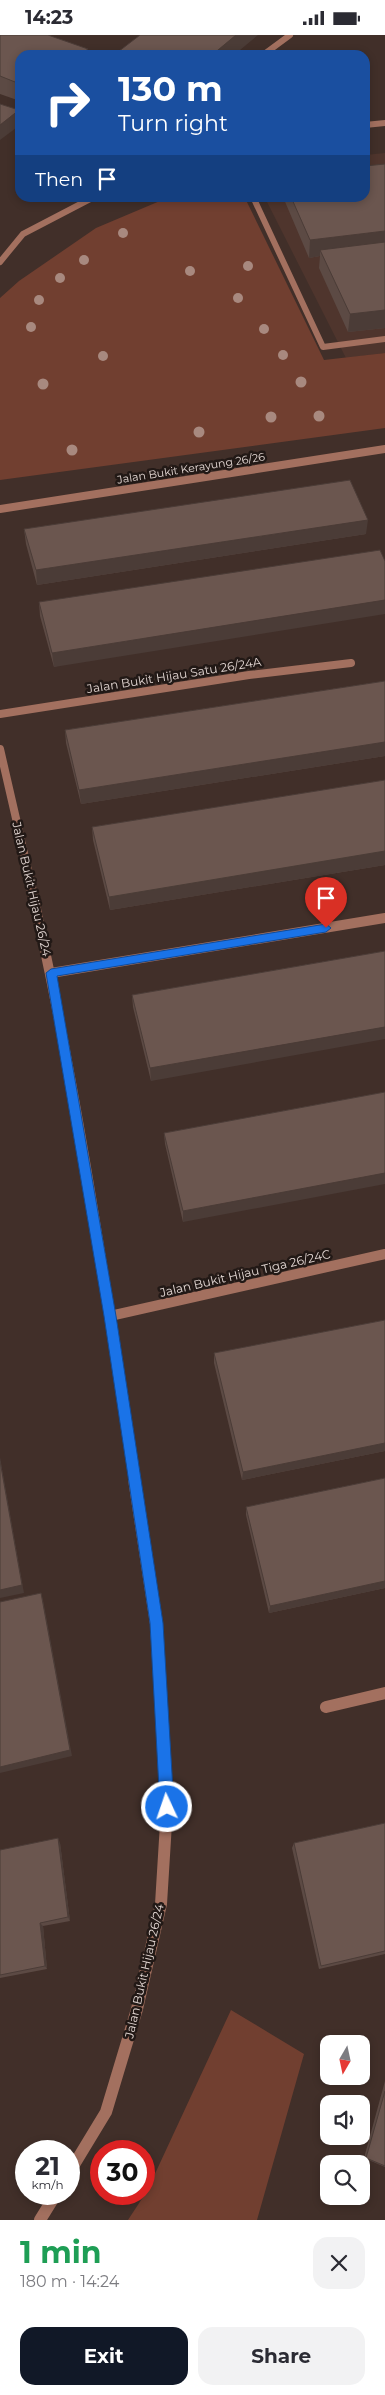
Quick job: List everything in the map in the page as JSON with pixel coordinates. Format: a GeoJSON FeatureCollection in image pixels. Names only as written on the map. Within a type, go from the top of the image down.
{"type":"FeatureCollection","features":[{"type":"Feature","properties":{"kind":"street"},"geometry":{"type":"LineString","coordinates":[[270,50],[290,35]]}},
{"type":"Feature","properties":{"kind":"street"},"geometry":{"type":"LineString","coordinates":[[370,124],[385,123]]}},
{"type":"Feature","properties":{"kind":"street"},"geometry":{"type":"LineString","coordinates":[[0,262],[23,234],[84,202]]}},
{"type":"Feature","properties":{"kind":"street"},"geometry":{"type":"LineString","coordinates":[[255,202],[323,347],[385,339]]}},
{"type":"Feature","properties":{"kind":"street","name":"Jalan Bukit Kerayung 26/26"},"geometry":{"type":"LineString","coordinates":[[0,509],[384,451]]}},
{"type":"Feature","properties":{"kind":"street","name":"Jalan Bukit Hijau Satu 26/24A"},"geometry":{"type":"LineString","coordinates":[[0,714],[250,675],[351,663]]}},
{"type":"Feature","properties":{"kind":"street","name":"Jalan Bukit Hijau 26/24"},"geometry":{"type":"LineString","coordinates":[[0,749],[51,973],[110,1316],[156,1623],[167,1807],[161,1904],[137,2009],[106,2112],[80,2155]]}},
{"type":"Feature","properties":{"kind":"street"},"geometry":{"type":"LineString","coordinates":[[51,973],[385,918]]}},
{"type":"Feature","properties":{"kind":"street","name":"Jalan Bukit Hijau Tiga 26/24C"},"geometry":{"type":"LineString","coordinates":[[110,1316],[385,1254]]}},
{"type":"Feature","properties":{"kind":"street"},"geometry":{"type":"LineString","coordinates":[[326,1707],[385,1693]]}},
{"type":"Feature","properties":{"kind":"street"},"geometry":{"type":"LineString","coordinates":[[40,2220],[49,2205]]}},
{"type":"Feature","properties":{"kind":"shaded area"},"geometry":{"type":"Polygon","coordinates":[[[385,153],[385,353],[346,358],[267,202],[370,202],[370,154],[385,153]]]}},
{"type":"Feature","properties":{"kind":"shaded area"},"geometry":{"type":"Polygon","coordinates":[[[158,202],[247,202],[324,360],[385,353],[385,428],[0,480],[0,298],[19,281],[96,228],[158,202]]]}},
{"type":"Feature","properties":{"kind":"shaded area"},"geometry":{"type":"Polygon","coordinates":[[[231,2010],[304,2054],[257,2220],[128,2220],[138,2205],[155,2205],[155,2174],[231,2010]]]}},
{"type":"Feature","properties":{"kind":"building"},"geometry":{"type":"Polygon","coordinates":[[[0,35],[48,35],[88,49],[15,50],[15,82],[0,76],[0,35]]]}},
{"type":"Feature","properties":{"kind":"building"},"geometry":{"type":"Polygon","coordinates":[[[140,35],[236,35],[218,50],[120,50],[140,35]]]}},
{"type":"Feature","properties":{"kind":"building"},"geometry":{"type":"Polygon","coordinates":[[[0,104],[15,109],[15,113],[0,125],[0,104]]]}},
{"type":"Feature","properties":{"kind":"building"},"geometry":{"type":"Polygon","coordinates":[[[385,164],[385,231],[310,240],[293,202],[370,202],[370,166],[385,164]]]}},
{"type":"Feature","properties":{"kind":"building"},"geometry":{"type":"Polygon","coordinates":[[[385,242],[385,310],[350,314],[320,250],[385,242]]]}},
{"type":"Feature","properties":{"kind":"building"},"geometry":{"type":"Polygon","coordinates":[[[350,480],[368,520],[36,570],[24,529],[350,480]]]}},
{"type":"Feature","properties":{"kind":"building"},"geometry":{"type":"Polygon","coordinates":[[[380,550],[385,561],[385,600],[52,653],[39,602],[380,550]]]}},
{"type":"Feature","properties":{"kind":"building"},"geometry":{"type":"Polygon","coordinates":[[[385,681],[385,742],[79,790],[65,730],[385,681]]]}},
{"type":"Feature","properties":{"kind":"building"},"geometry":{"type":"Polygon","coordinates":[[[385,780],[385,851],[109,897],[92,827],[385,780]]]}},
{"type":"Feature","properties":{"kind":"building"},"geometry":{"type":"Polygon","coordinates":[[[385,951],[385,1027],[150,1068],[132,995],[385,951]]]}},
{"type":"Feature","properties":{"kind":"building"},"geometry":{"type":"Polygon","coordinates":[[[385,1092],[385,1173],[183,1211],[164,1133],[385,1092]]]}},
{"type":"Feature","properties":{"kind":"building"},"geometry":{"type":"Polygon","coordinates":[[[385,1320],[385,1443],[243,1472],[214,1353],[385,1320]]]}},
{"type":"Feature","properties":{"kind":"building"},"geometry":{"type":"Polygon","coordinates":[[[0,1461],[22,1585],[0,1590],[0,1461]]]}},
{"type":"Feature","properties":{"kind":"building"},"geometry":{"type":"Polygon","coordinates":[[[385,1478],[385,1581],[270,1606],[246,1507],[385,1478]]]}},
{"type":"Feature","properties":{"kind":"building"},"geometry":{"type":"Polygon","coordinates":[[[41,1593],[70,1750],[0,1767],[0,1602],[41,1593]]]}},
{"type":"Feature","properties":{"kind":"building"},"geometry":{"type":"Polygon","coordinates":[[[385,1823],[385,1951],[321,1966],[294,1843],[385,1823]]]}},
{"type":"Feature","properties":{"kind":"building"},"geometry":{"type":"Polygon","coordinates":[[[58,1838],[68,1917],[40,1923],[45,1966],[0,1975],[0,1850],[58,1838]]]}},
{"type":"Feature","properties":{"kind":"building"},"geometry":{"type":"Polygon","coordinates":[[[385,2091],[385,2166],[370,2160],[370,2155],[367,2155],[385,2091]]]}},
{"type":"Feature","properties":{"kind":"route"},"geometry":{"type":"LineString","coordinates":[[167,1807],[156,1623],[110,1316],[51,973],[326,928]]}}]}
